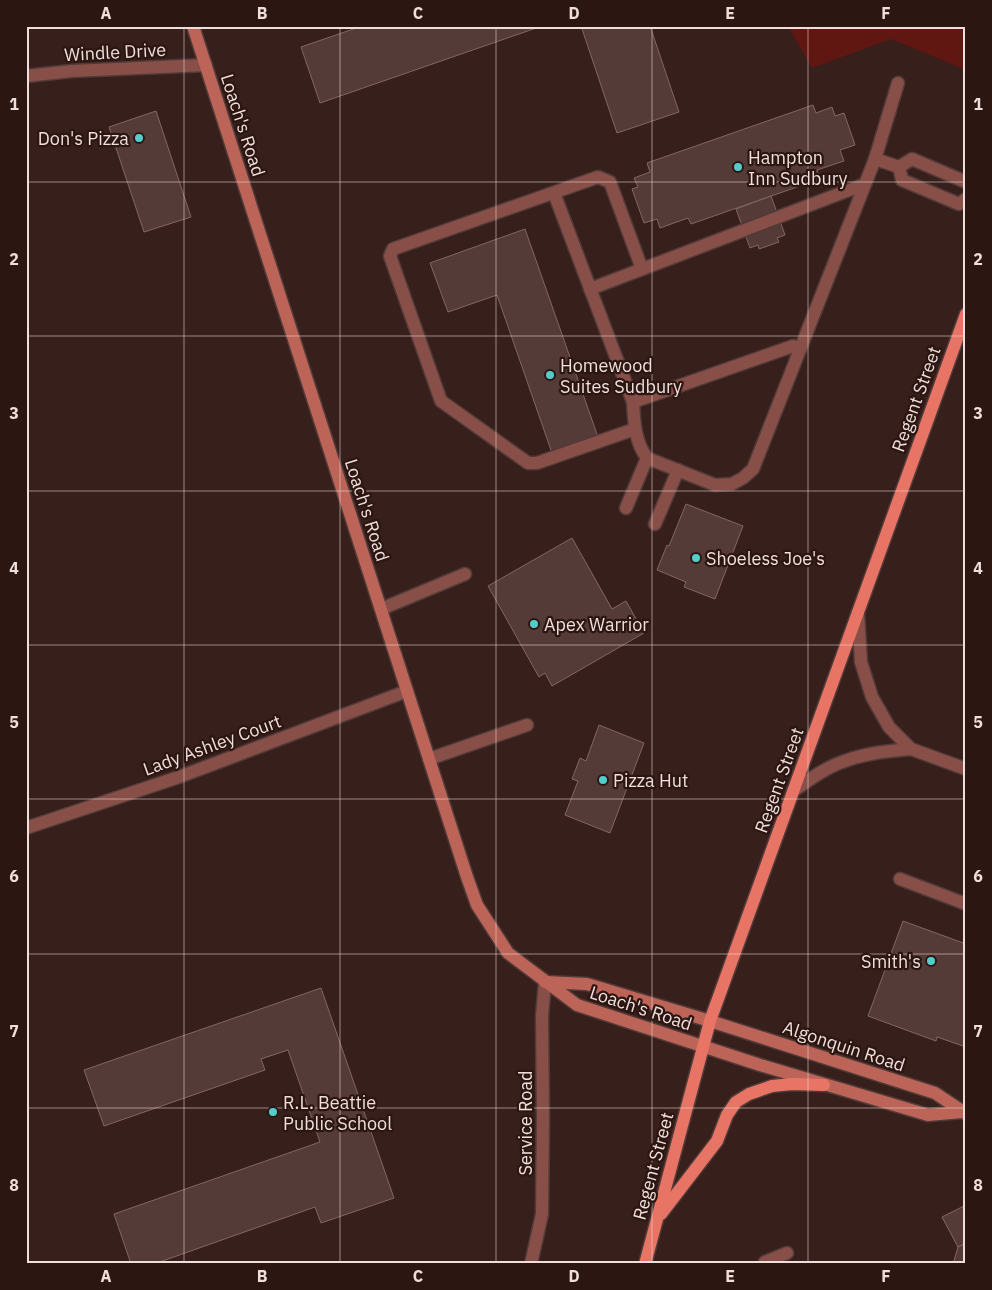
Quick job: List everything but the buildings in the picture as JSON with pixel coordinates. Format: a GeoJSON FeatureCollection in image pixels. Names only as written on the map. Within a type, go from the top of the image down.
{"type":"FeatureCollection","features":[{"type":"Feature","properties":{"kind":"main road","name":"Regent Street"},"geometry":{"type":"LineString","coordinates":[[645,1264],[710,1021],[966,314]]}},
{"type":"Feature","properties":{"kind":"main road"},"geometry":{"type":"LineString","coordinates":[[657,1220],[717,1141],[727,1114],[736,1102],[749,1094],[772,1086],[792,1084],[824,1085]]}},
{"type":"Feature","properties":{"kind":"street","name":"Loach's Road"},"geometry":{"type":"LineString","coordinates":[[192,26],[322,432],[477,905],[508,954],[577,1005],[703,1047]]}},
{"type":"Feature","properties":{"kind":"street","name":"Windle Drive"},"geometry":{"type":"LineString","coordinates":[[26,76],[72,71],[206,65]]}},
{"type":"Feature","properties":{"kind":"street"},"geometry":{"type":"LineString","coordinates":[[554,193],[633,402],[635,429],[641,450],[647,458],[715,485],[732,484],[743,478],[753,468],[875,158],[898,83]]}},
{"type":"Feature","properties":{"kind":"street"},"geometry":{"type":"LineString","coordinates":[[875,158],[899,167]]}},
{"type":"Feature","properties":{"kind":"street"},"geometry":{"type":"LineString","coordinates":[[899,167],[912,159],[966,182]]}},
{"type":"Feature","properties":{"kind":"street"},"geometry":{"type":"LineString","coordinates":[[899,167],[902,180],[959,204],[966,199]]}},
{"type":"Feature","properties":{"kind":"street"},"geometry":{"type":"LineString","coordinates":[[635,429],[537,463],[528,463],[441,401],[390,256],[393,249],[598,177],[610,182],[642,269]]}},
{"type":"Feature","properties":{"kind":"street"},"geometry":{"type":"LineString","coordinates":[[590,289],[865,184]]}},
{"type":"Feature","properties":{"kind":"street"},"geometry":{"type":"LineString","coordinates":[[633,402],[793,346],[800,350]]}},
{"type":"Feature","properties":{"kind":"street"},"geometry":{"type":"LineString","coordinates":[[626,508],[647,458]]}},
{"type":"Feature","properties":{"kind":"street"},"geometry":{"type":"LineString","coordinates":[[655,524],[678,470]]}},
{"type":"Feature","properties":{"kind":"street"},"geometry":{"type":"LineString","coordinates":[[381,609],[465,574]]}},
{"type":"Feature","properties":{"kind":"street"},"geometry":{"type":"LineString","coordinates":[[858,613],[861,662],[872,697],[890,727],[911,749]]}},
{"type":"Feature","properties":{"kind":"street","name":"Lady Ashley Court"},"geometry":{"type":"LineString","coordinates":[[26,828],[179,777],[407,691]]}},
{"type":"Feature","properties":{"kind":"street"},"geometry":{"type":"LineString","coordinates":[[430,760],[527,725]]}},
{"type":"Feature","properties":{"kind":"street"},"geometry":{"type":"LineString","coordinates":[[794,790],[816,775],[844,761],[874,752],[911,749],[966,769]]}},
{"type":"Feature","properties":{"kind":"street"},"geometry":{"type":"LineString","coordinates":[[900,879],[966,904]]}},
{"type":"Feature","properties":{"kind":"street","name":"Loach's Road"},"geometry":{"type":"LineString","coordinates":[[546,982],[587,984],[710,1021]]}},
{"type":"Feature","properties":{"kind":"street","name":"Service Road"},"geometry":{"type":"LineString","coordinates":[[531,1264],[542,1214],[542,1016],[546,982]]}},
{"type":"Feature","properties":{"kind":"street","name":"Algonquin Road"},"geometry":{"type":"LineString","coordinates":[[710,1021],[935,1093],[964,1113]]}},
{"type":"Feature","properties":{"kind":"street","name":"Algonquin Road"},"geometry":{"type":"LineString","coordinates":[[703,1047],[928,1115],[964,1113]]}},
{"type":"Feature","properties":{"kind":"street"},"geometry":{"type":"LineString","coordinates":[[764,1264],[787,1253]]}},
{"type":"Feature","properties":{"kind":"shaded area"},"geometry":{"type":"Polygon","coordinates":[[[788,26],[966,26],[966,70],[891,39],[812,68],[788,26]]]}},
{"type":"Feature","properties":{"kind":"place","name":"Don's Pizza"},"geometry":{"type":"Point","coordinates":[139,138]}},
{"type":"Feature","properties":{"kind":"place","name":"Hampton Inn Sudbury"},"geometry":{"type":"Point","coordinates":[738,167]}},
{"type":"Feature","properties":{"kind":"place","name":"Homewood Suites Sudbury"},"geometry":{"type":"Point","coordinates":[550,375]}},
{"type":"Feature","properties":{"kind":"place","name":"Shoeless Joe's"},"geometry":{"type":"Point","coordinates":[696,558]}},
{"type":"Feature","properties":{"kind":"place","name":"Apex Warrior"},"geometry":{"type":"Point","coordinates":[534,624]}},
{"type":"Feature","properties":{"kind":"place","name":"Pizza Hut"},"geometry":{"type":"Point","coordinates":[603,780]}},
{"type":"Feature","properties":{"kind":"place","name":"Smith's"},"geometry":{"type":"Point","coordinates":[931,961]}},
{"type":"Feature","properties":{"kind":"place","name":"R.L. Beattie Public School"},"geometry":{"type":"Point","coordinates":[273,1112]}}]}
